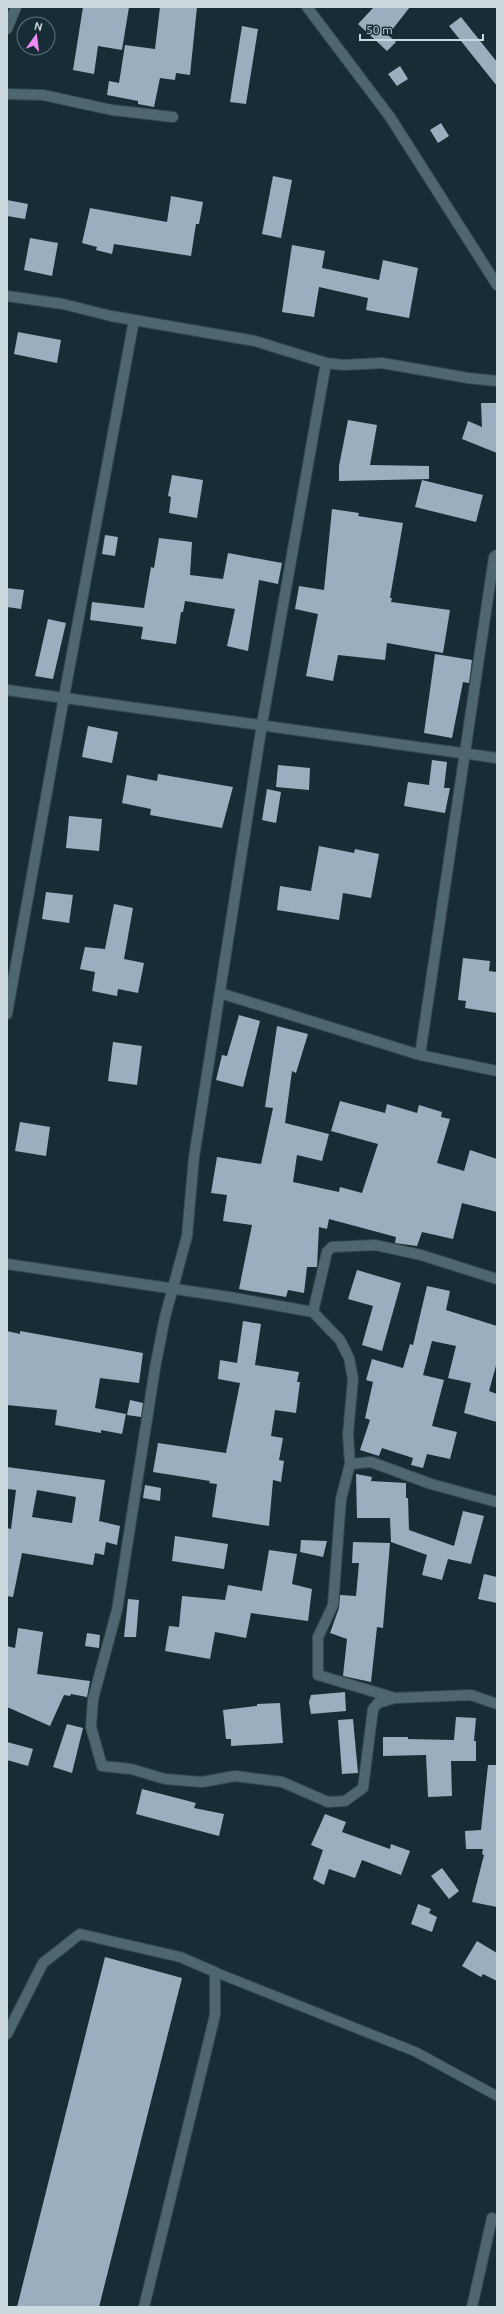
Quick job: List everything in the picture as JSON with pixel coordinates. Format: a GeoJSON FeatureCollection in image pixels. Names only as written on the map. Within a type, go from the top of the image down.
{"type":"FeatureCollection","features":[{"type":"Feature","properties":{"kind":"street"},"geometry":{"type":"LineString","coordinates":[[7,29],[16,7]]}},
{"type":"Feature","properties":{"kind":"street"},"geometry":{"type":"LineString","coordinates":[[307,7],[390,117],[497,284]]}},
{"type":"Feature","properties":{"kind":"street"},"geometry":{"type":"LineString","coordinates":[[7,94],[43,95],[112,110],[173,117]]}},
{"type":"Feature","properties":{"kind":"street"},"geometry":{"type":"LineString","coordinates":[[7,296],[63,304],[134,320],[255,341],[326,363],[343,366],[382,363],[468,378],[497,381]]}},
{"type":"Feature","properties":{"kind":"street"},"geometry":{"type":"LineString","coordinates":[[7,1014],[134,320]]}},
{"type":"Feature","properties":{"kind":"street"},"geometry":{"type":"LineString","coordinates":[[326,363],[262,724],[194,1157],[186,1236],[174,1290],[165,1317],[155,1368],[117,1610],[93,1699],[91,1727],[102,1766],[131,1769],[165,1779],[202,1782],[235,1776],[282,1782],[328,1802],[345,1801],[363,1788],[373,1709],[378,1703],[396,1698],[471,1695],[497,1704]]}},
{"type":"Feature","properties":{"kind":"street"},"geometry":{"type":"LineString","coordinates":[[420,1055],[483,621],[494,557],[497,555]]}},
{"type":"Feature","properties":{"kind":"street"},"geometry":{"type":"LineString","coordinates":[[7,690],[262,724],[497,758]]}},
{"type":"Feature","properties":{"kind":"street"},"geometry":{"type":"LineString","coordinates":[[220,992],[420,1055],[497,1071]]}},
{"type":"Feature","properties":{"kind":"street"},"geometry":{"type":"LineString","coordinates":[[313,1312],[327,1252],[332,1247],[375,1245],[421,1255],[497,1279]]}},
{"type":"Feature","properties":{"kind":"street"},"geometry":{"type":"LineString","coordinates":[[7,1264],[229,1297],[313,1312],[340,1340],[349,1358],[353,1379],[348,1434],[350,1464],[341,1499],[333,1605],[318,1638],[318,1674],[396,1698]]}},
{"type":"Feature","properties":{"kind":"street"},"geometry":{"type":"LineString","coordinates":[[350,1464],[371,1462],[431,1484],[497,1502]]}},
{"type":"Feature","properties":{"kind":"street"},"geometry":{"type":"LineString","coordinates":[[7,2034],[43,1963],[80,1934],[180,1957],[215,1972],[214,2015],[144,2307]]}},
{"type":"Feature","properties":{"kind":"street"},"geometry":{"type":"LineString","coordinates":[[472,2307],[492,2218]]}},
{"type":"Feature","properties":{"kind":"lane"},"geometry":{"type":"LineString","coordinates":[[215,1972],[416,2052],[497,2096]]}},
{"type":"Feature","properties":{"kind":"building"},"geometry":{"type":"Polygon","coordinates":[[[83,7],[129,7],[122,50],[98,46],[94,74],[73,70],[83,7]]]}},
{"type":"Feature","properties":{"kind":"building"},"geometry":{"type":"Polygon","coordinates":[[[160,7],[197,7],[190,75],[176,73],[175,80],[160,78],[154,107],[138,104],[138,101],[107,95],[109,81],[119,83],[125,45],[155,49],[160,7]]]}},
{"type":"Feature","properties":{"kind":"building"},"geometry":{"type":"Polygon","coordinates":[[[374,7],[410,7],[388,35],[396,42],[387,51],[358,24],[374,7]]]}},
{"type":"Feature","properties":{"kind":"building"},"geometry":{"type":"Polygon","coordinates":[[[461,17],[497,62],[497,86],[449,26],[461,17]]]}},
{"type":"Feature","properties":{"kind":"building"},"geometry":{"type":"Polygon","coordinates":[[[242,26],[258,29],[246,104],[230,102],[242,26]]]}},
{"type":"Feature","properties":{"kind":"building"},"geometry":{"type":"Polygon","coordinates":[[[400,66],[408,79],[397,86],[388,74],[400,66]]]}},
{"type":"Feature","properties":{"kind":"building"},"geometry":{"type":"Polygon","coordinates":[[[441,123],[449,136],[438,143],[430,130],[441,123]]]}},
{"type":"Feature","properties":{"kind":"building"},"geometry":{"type":"Polygon","coordinates":[[[273,176],[292,180],[281,238],[262,234],[273,176]]]}},
{"type":"Feature","properties":{"kind":"building"},"geometry":{"type":"Polygon","coordinates":[[[171,196],[203,202],[199,224],[196,224],[191,256],[114,244],[112,254],[96,250],[97,247],[82,243],[90,208],[167,222],[171,196]]]}},
{"type":"Feature","properties":{"kind":"building"},"geometry":{"type":"Polygon","coordinates":[[[7,200],[28,204],[25,219],[7,216],[7,200]]]}},
{"type":"Feature","properties":{"kind":"building"},"geometry":{"type":"Polygon","coordinates":[[[30,238],[58,243],[52,276],[24,270],[30,238]]]}},
{"type":"Feature","properties":{"kind":"building"},"geometry":{"type":"Polygon","coordinates":[[[292,245],[325,251],[322,268],[379,280],[383,260],[418,268],[409,318],[366,310],[368,298],[319,287],[314,317],[282,312],[292,245]]]}},
{"type":"Feature","properties":{"kind":"building"},"geometry":{"type":"Polygon","coordinates":[[[18,332],[61,340],[57,363],[14,354],[18,332]]]}},
{"type":"Feature","properties":{"kind":"building"},"geometry":{"type":"Polygon","coordinates":[[[481,403],[497,403],[497,453],[462,439],[468,421],[482,427],[481,403]]]}},
{"type":"Feature","properties":{"kind":"building"},"geometry":{"type":"Polygon","coordinates":[[[348,420],[377,425],[370,465],[429,466],[429,479],[339,481],[339,466],[348,420]]]}},
{"type":"Feature","properties":{"kind":"building"},"geometry":{"type":"Polygon","coordinates":[[[172,475],[203,480],[197,518],[169,513],[171,497],[168,496],[172,475]]]}},
{"type":"Feature","properties":{"kind":"building"},"geometry":{"type":"Polygon","coordinates":[[[422,480],[483,495],[476,522],[415,507],[422,480]]]}},
{"type":"Feature","properties":{"kind":"building"},"geometry":{"type":"Polygon","coordinates":[[[332,509],[359,513],[358,516],[403,523],[390,598],[392,598],[391,602],[450,610],[443,653],[387,643],[385,660],[338,655],[333,681],[306,676],[318,614],[295,609],[299,586],[324,590],[332,509]]]}},
{"type":"Feature","properties":{"kind":"building"},"geometry":{"type":"Polygon","coordinates":[[[105,535],[118,537],[115,556],[102,554],[105,535]]]}},
{"type":"Feature","properties":{"kind":"building"},"geometry":{"type":"Polygon","coordinates":[[[159,538],[192,542],[190,575],[223,579],[228,553],[282,563],[278,584],[259,580],[248,651],[227,646],[235,609],[185,601],[183,612],[181,612],[176,644],[141,639],[143,627],[90,620],[92,602],[144,608],[151,567],[154,568],[159,538]]]}},
{"type":"Feature","properties":{"kind":"building"},"geometry":{"type":"Polygon","coordinates":[[[7,588],[24,590],[21,609],[7,607],[7,588]]]}},
{"type":"Feature","properties":{"kind":"building"},"geometry":{"type":"Polygon","coordinates":[[[48,619],[66,623],[53,679],[35,676],[48,619]]]}},
{"type":"Feature","properties":{"kind":"building"},"geometry":{"type":"Polygon","coordinates":[[[435,654],[472,660],[469,683],[463,682],[452,738],[424,733],[435,654]]]}},
{"type":"Feature","properties":{"kind":"building"},"geometry":{"type":"Polygon","coordinates":[[[88,726],[118,732],[112,763],[82,757],[88,726]]]}},
{"type":"Feature","properties":{"kind":"building"},"geometry":{"type":"Polygon","coordinates":[[[432,760],[447,762],[444,788],[450,788],[445,813],[404,806],[408,782],[429,785],[432,760]]]}},
{"type":"Feature","properties":{"kind":"building"},"geometry":{"type":"Polygon","coordinates":[[[278,765],[310,768],[309,790],[276,787],[278,765]]]}},
{"type":"Feature","properties":{"kind":"building"},"geometry":{"type":"Polygon","coordinates":[[[158,774],[233,787],[222,828],[150,815],[151,809],[122,803],[127,775],[157,781],[158,774]]]}},
{"type":"Feature","properties":{"kind":"building"},"geometry":{"type":"Polygon","coordinates":[[[267,789],[281,792],[276,823],[262,820],[267,789]]]}},
{"type":"Feature","properties":{"kind":"building"},"geometry":{"type":"Polygon","coordinates":[[[69,816],[102,819],[99,851],[66,848],[69,816]]]}},
{"type":"Feature","properties":{"kind":"building"},"geometry":{"type":"Polygon","coordinates":[[[319,846],[354,853],[355,849],[379,854],[371,898],[343,893],[339,920],[277,910],[280,886],[311,891],[319,846]]]}},
{"type":"Feature","properties":{"kind":"building"},"geometry":{"type":"Polygon","coordinates":[[[46,892],[73,895],[69,923],[42,919],[46,892]]]}},
{"type":"Feature","properties":{"kind":"building"},"geometry":{"type":"Polygon","coordinates":[[[114,904],[133,908],[124,959],[144,963],[138,993],[118,989],[117,996],[92,991],[95,972],[80,969],[85,947],[105,949],[114,904]]]}},
{"type":"Feature","properties":{"kind":"building"},"geometry":{"type":"Polygon","coordinates":[[[463,958],[490,961],[489,971],[497,972],[497,1013],[465,1008],[466,1001],[458,1000],[463,958]]]}},
{"type":"Feature","properties":{"kind":"building"},"geometry":{"type":"Polygon","coordinates":[[[239,1015],[260,1021],[243,1087],[216,1080],[222,1055],[227,1056],[239,1015]]]}},
{"type":"Feature","properties":{"kind":"building"},"geometry":{"type":"Polygon","coordinates":[[[277,1026],[308,1034],[296,1073],[292,1071],[285,1123],[329,1134],[322,1161],[297,1155],[293,1182],[339,1192],[340,1187],[362,1193],[378,1144],[331,1131],[340,1101],[385,1113],[387,1104],[417,1113],[419,1105],[442,1112],[441,1117],[450,1119],[437,1163],[464,1171],[470,1150],[497,1159],[497,1212],[462,1203],[453,1239],[422,1232],[417,1246],[395,1243],[396,1237],[329,1219],[327,1229],[319,1227],[317,1267],[307,1267],[304,1293],[288,1290],[286,1297],[239,1289],[252,1225],[223,1221],[227,1195],[211,1193],[217,1157],[261,1164],[273,1108],[265,1107],[277,1026]]]}},
{"type":"Feature","properties":{"kind":"building"},"geometry":{"type":"Polygon","coordinates":[[[113,1042],[142,1046],[137,1085],[108,1081],[113,1042]]]}},
{"type":"Feature","properties":{"kind":"building"},"geometry":{"type":"Polygon","coordinates":[[[20,1122],[50,1127],[46,1156],[15,1151],[20,1122]]]}},
{"type":"Feature","properties":{"kind":"building"},"geometry":{"type":"Polygon","coordinates":[[[357,1270],[401,1283],[382,1351],[362,1345],[373,1306],[348,1299],[357,1270]]]}},
{"type":"Feature","properties":{"kind":"building"},"geometry":{"type":"Polygon","coordinates":[[[427,1286],[450,1291],[446,1310],[497,1326],[497,1362],[489,1391],[497,1394],[497,1422],[464,1413],[471,1383],[448,1378],[456,1346],[432,1341],[423,1375],[444,1380],[432,1426],[457,1432],[450,1459],[427,1454],[423,1468],[411,1465],[413,1458],[382,1448],[379,1456],[360,1450],[370,1420],[365,1418],[373,1382],[366,1380],[372,1359],[403,1368],[410,1344],[413,1345],[427,1286]]]}},
{"type":"Feature","properties":{"kind":"building"},"geometry":{"type":"Polygon","coordinates":[[[243,1321],[261,1324],[255,1365],[299,1372],[297,1382],[300,1382],[296,1413],[275,1410],[271,1436],[283,1438],[279,1460],[284,1461],[281,1482],[273,1480],[269,1526],[212,1517],[217,1484],[209,1483],[210,1481],[153,1472],[158,1443],[226,1453],[240,1383],[218,1379],[220,1360],[237,1363],[243,1321]]]}},
{"type":"Feature","properties":{"kind":"building"},"geometry":{"type":"Polygon","coordinates":[[[7,1331],[20,1334],[20,1331],[143,1353],[139,1383],[100,1378],[95,1408],[126,1414],[122,1434],[101,1430],[101,1433],[55,1425],[57,1410],[7,1405],[7,1331]]]}},
{"type":"Feature","properties":{"kind":"building"},"geometry":{"type":"Polygon","coordinates":[[[130,1400],[143,1403],[141,1417],[127,1415],[130,1400]]]}},
{"type":"Feature","properties":{"kind":"building"},"geometry":{"type":"Polygon","coordinates":[[[7,1467],[105,1480],[99,1521],[120,1526],[117,1545],[106,1542],[104,1555],[95,1553],[93,1565],[22,1553],[13,1597],[7,1596],[7,1528],[11,1529],[16,1490],[7,1489],[7,1467]],[[37,1490],[32,1517],[72,1523],[76,1497],[37,1490]]]}},
{"type":"Feature","properties":{"kind":"building"},"geometry":{"type":"Polygon","coordinates":[[[356,1474],[372,1477],[371,1481],[406,1483],[409,1530],[454,1546],[463,1511],[484,1516],[471,1564],[448,1559],[442,1580],[422,1575],[427,1555],[391,1542],[390,1518],[357,1518],[356,1474]]]}},
{"type":"Feature","properties":{"kind":"building"},"geometry":{"type":"Polygon","coordinates":[[[145,1485],[161,1488],[160,1501],[143,1498],[145,1485]]]}},
{"type":"Feature","properties":{"kind":"building"},"geometry":{"type":"Polygon","coordinates":[[[175,1536],[228,1544],[224,1569],[172,1561],[175,1536]]]}},
{"type":"Feature","properties":{"kind":"building"},"geometry":{"type":"Polygon","coordinates":[[[301,1540],[327,1541],[323,1557],[300,1552],[301,1540]]]}},
{"type":"Feature","properties":{"kind":"building"},"geometry":{"type":"Polygon","coordinates":[[[353,1542],[390,1543],[383,1628],[377,1627],[371,1682],[343,1676],[347,1639],[330,1633],[339,1608],[340,1595],[356,1596],[359,1563],[352,1563],[353,1542]]]}},
{"type":"Feature","properties":{"kind":"building"},"geometry":{"type":"Polygon","coordinates":[[[269,1550],[297,1554],[292,1584],[312,1589],[308,1621],[251,1613],[246,1638],[215,1632],[210,1659],[165,1651],[169,1626],[179,1627],[182,1596],[225,1600],[228,1585],[262,1591],[269,1550]]]}},
{"type":"Feature","properties":{"kind":"building"},"geometry":{"type":"Polygon","coordinates":[[[484,1574],[497,1577],[497,1603],[478,1599],[484,1574]]]}},
{"type":"Feature","properties":{"kind":"building"},"geometry":{"type":"Polygon","coordinates":[[[128,1599],[139,1600],[136,1637],[124,1637],[128,1599]]]}},
{"type":"Feature","properties":{"kind":"building"},"geometry":{"type":"Polygon","coordinates":[[[18,1628],[43,1632],[37,1674],[90,1681],[87,1697],[71,1694],[70,1696],[64,1695],[50,1726],[7,1707],[7,1646],[15,1648],[18,1628]]]}},
{"type":"Feature","properties":{"kind":"building"},"geometry":{"type":"Polygon","coordinates":[[[87,1633],[100,1635],[99,1648],[85,1646],[87,1633]]]}},
{"type":"Feature","properties":{"kind":"building"},"geometry":{"type":"Polygon","coordinates":[[[345,1692],[346,1711],[311,1714],[309,1702],[311,1695],[345,1692]]]}},
{"type":"Feature","properties":{"kind":"building"},"geometry":{"type":"Polygon","coordinates":[[[280,1703],[283,1743],[231,1746],[231,1739],[226,1739],[223,1710],[257,1706],[257,1704],[280,1703]]]}},
{"type":"Feature","properties":{"kind":"building"},"geometry":{"type":"Polygon","coordinates":[[[456,1717],[476,1718],[474,1741],[476,1741],[476,1761],[451,1761],[452,1796],[428,1797],[426,1755],[383,1756],[383,1737],[454,1740],[456,1717]]]}},
{"type":"Feature","properties":{"kind":"building"},"geometry":{"type":"Polygon","coordinates":[[[353,1719],[358,1773],[342,1774],[338,1720],[353,1719]]]}},
{"type":"Feature","properties":{"kind":"building"},"geometry":{"type":"Polygon","coordinates":[[[67,1724],[83,1728],[72,1773],[53,1767],[67,1724]]]}},
{"type":"Feature","properties":{"kind":"building"},"geometry":{"type":"Polygon","coordinates":[[[7,1742],[33,1749],[28,1766],[7,1760],[7,1742]]]}},
{"type":"Feature","properties":{"kind":"building"},"geometry":{"type":"Polygon","coordinates":[[[488,1765],[497,1765],[497,1907],[472,1902],[484,1855],[482,1854],[483,1849],[466,1849],[465,1831],[481,1830],[488,1765]]]}},
{"type":"Feature","properties":{"kind":"building"},"geometry":{"type":"Polygon","coordinates":[[[142,1789],[196,1803],[194,1808],[224,1814],[219,1836],[136,1814],[142,1789]]]}},
{"type":"Feature","properties":{"kind":"building"},"geometry":{"type":"Polygon","coordinates":[[[325,1814],[346,1822],[342,1832],[390,1849],[391,1844],[410,1851],[401,1875],[362,1860],[355,1878],[329,1869],[324,1885],[313,1879],[323,1850],[311,1845],[325,1814]]]}},
{"type":"Feature","properties":{"kind":"building"},"geometry":{"type":"Polygon","coordinates":[[[442,1868],[459,1891],[449,1899],[431,1876],[442,1868]]]}},
{"type":"Feature","properties":{"kind":"building"},"geometry":{"type":"Polygon","coordinates":[[[418,1904],[431,1909],[429,1913],[437,1917],[432,1932],[411,1924],[418,1904]]]}},
{"type":"Feature","properties":{"kind":"building"},"geometry":{"type":"Polygon","coordinates":[[[477,1941],[497,1953],[497,1981],[483,1974],[481,1977],[462,1966],[477,1941]]]}},
{"type":"Feature","properties":{"kind":"building"},"geometry":{"type":"Polygon","coordinates":[[[105,1957],[182,1978],[99,2307],[17,2307],[105,1957]]]}}]}
